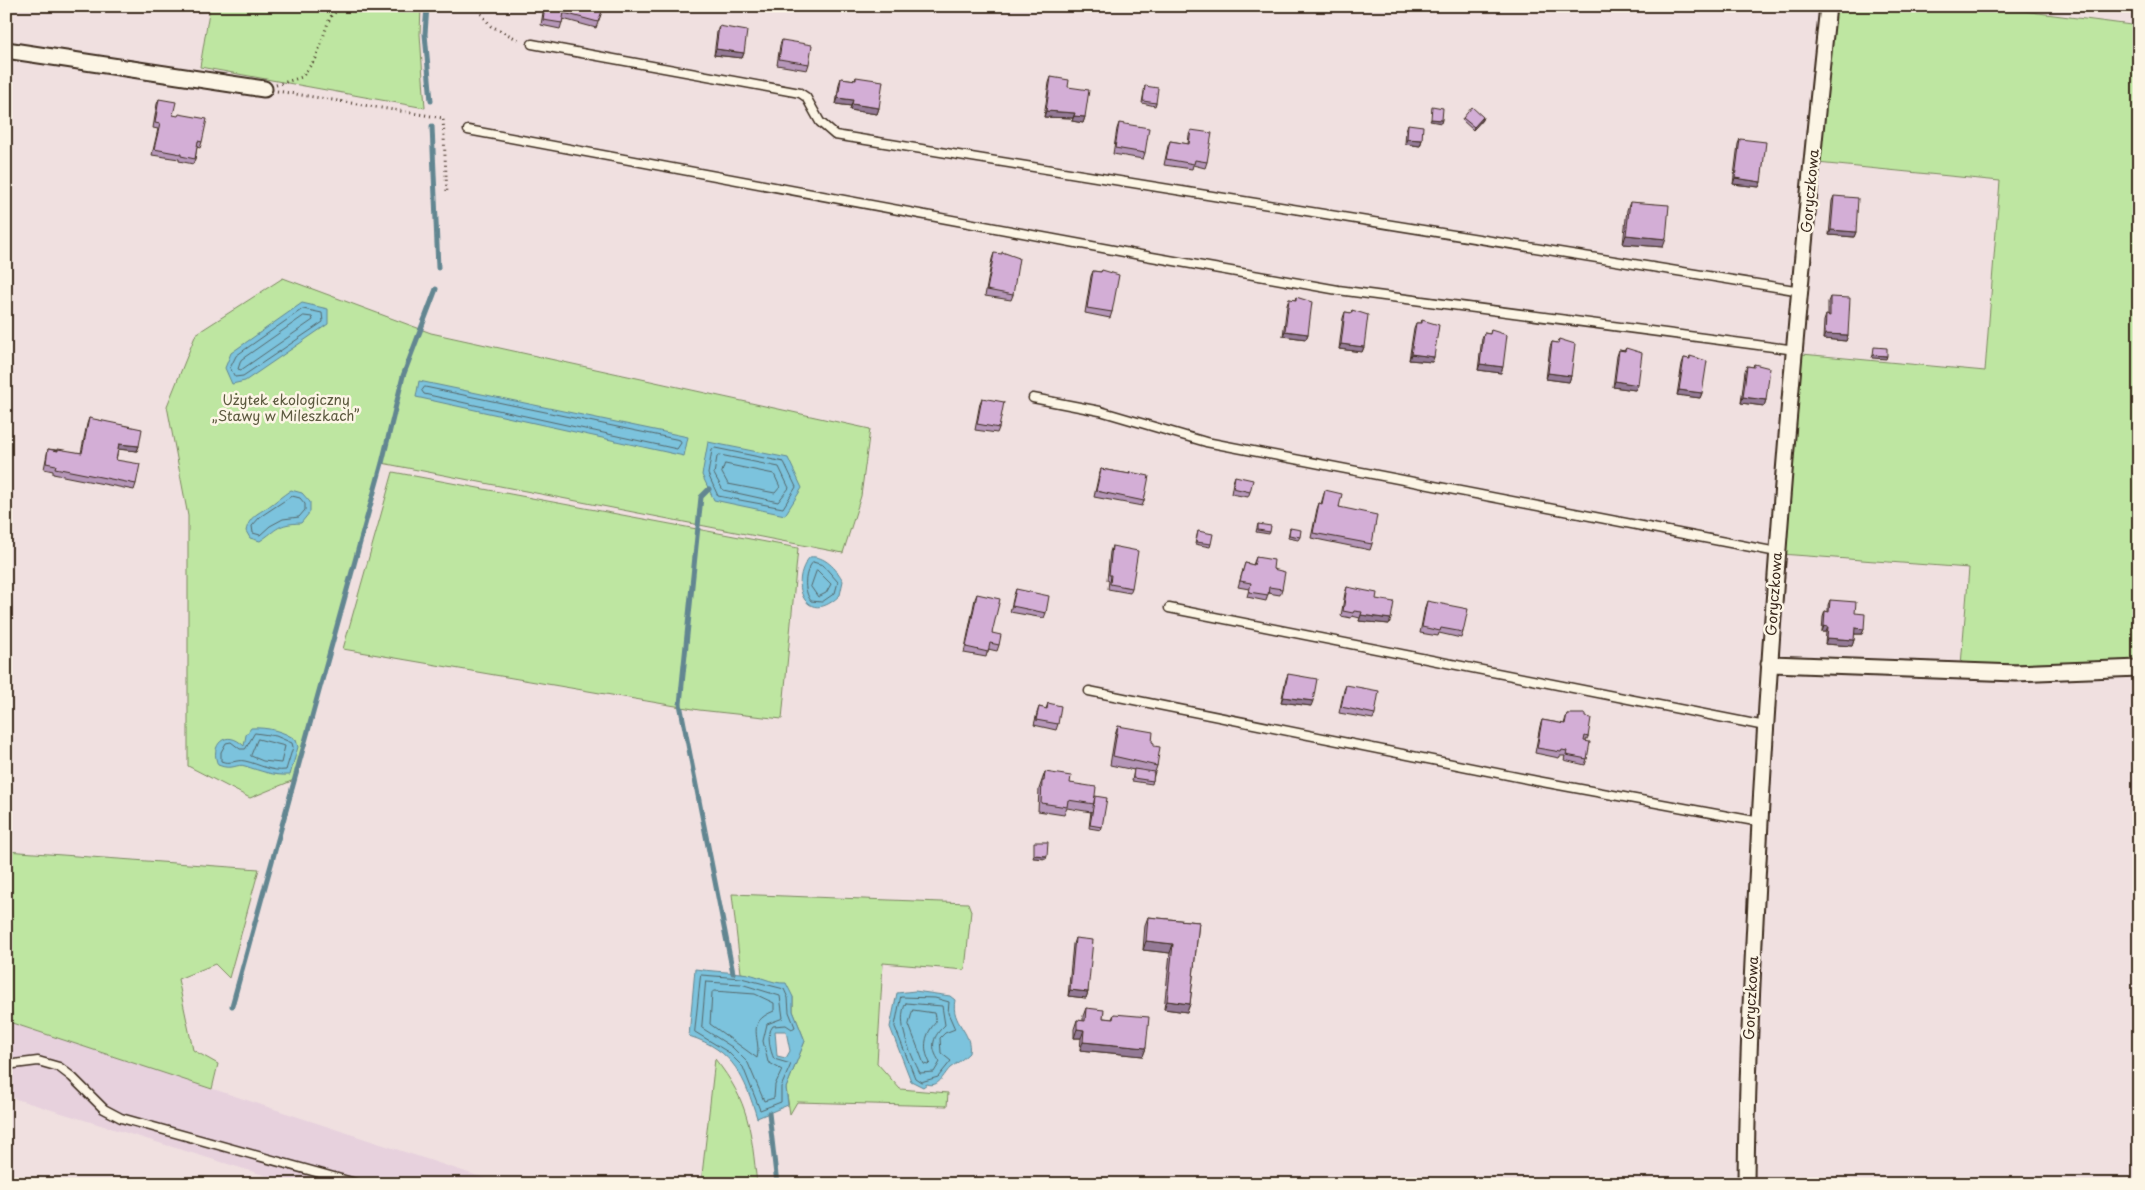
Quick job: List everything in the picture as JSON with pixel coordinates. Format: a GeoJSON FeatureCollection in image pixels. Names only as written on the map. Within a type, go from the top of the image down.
{"type":"FeatureCollection","features":[{"type":"Feature","properties":{"kind":"street","name":"Goryczkowa"},"geometry":{"type":"LineString","coordinates":[[1746,1184],[1747,1070],[1769,664],[1777,552],[1828,6]]}},
{"type":"Feature","properties":{"kind":"street"},"geometry":{"type":"LineString","coordinates":[[6,50],[264,89]]}},
{"type":"Feature","properties":{"kind":"street"},"geometry":{"type":"LineString","coordinates":[[1769,664],[2016,673],[2139,668]]}},
{"type":"Feature","properties":{"kind":"lane"},"geometry":{"type":"LineString","coordinates":[[532,44],[800,93],[806,97],[820,122],[835,135],[1801,292]]}},
{"type":"Feature","properties":{"kind":"lane"},"geometry":{"type":"LineString","coordinates":[[468,130],[1125,253],[1338,290],[1796,350]]}},
{"type":"Feature","properties":{"kind":"lane"},"geometry":{"type":"LineString","coordinates":[[1033,398],[1100,411],[1206,442],[1777,552]]}},
{"type":"Feature","properties":{"kind":"lane"},"geometry":{"type":"LineString","coordinates":[[1169,608],[1765,726]]}},
{"type":"Feature","properties":{"kind":"lane"},"geometry":{"type":"LineString","coordinates":[[1089,690],[1537,781],[1760,822]]}},
{"type":"Feature","properties":{"kind":"lane"},"geometry":{"type":"LineString","coordinates":[[6,1065],[38,1061],[59,1067],[72,1076],[104,1109],[121,1118],[359,1184]]}},
{"type":"Feature","properties":{"kind":"path"},"geometry":{"type":"LineString","coordinates":[[264,89],[302,77],[316,58],[330,17],[342,6]]}},
{"type":"Feature","properties":{"kind":"path"},"geometry":{"type":"LineString","coordinates":[[476,6],[490,26],[510,37],[532,44]]}},
{"type":"Feature","properties":{"kind":"path"},"geometry":{"type":"LineString","coordinates":[[264,89],[443,118],[448,194]]}},
{"type":"Feature","properties":{"kind":"shaded area"},"geometry":{"type":"Polygon","coordinates":[[[6,1021],[487,1179],[485,1184],[293,1184],[6,1096],[6,1021]]]}},
{"type":"Feature","properties":{"kind":"green space"},"geometry":{"type":"Polygon","coordinates":[[[210,6],[421,6],[420,34],[425,108],[200,67],[210,6]]]}},
{"type":"Feature","properties":{"kind":"green space"},"geometry":{"type":"Polygon","coordinates":[[[1836,6],[2015,6],[2015,10],[2139,26],[2139,661],[1961,665],[1969,568],[1781,554],[1802,354],[1985,371],[2000,181],[1817,163],[1836,6]]]}},
{"type":"Feature","properties":{"kind":"green space","name":"Użytek ekologiczny „Stawy w Mileszkach”"},"geometry":{"type":"Polygon","coordinates":[[[283,278],[431,333],[870,429],[861,496],[843,553],[382,463],[294,780],[250,798],[188,766],[188,516],[167,406],[196,334],[283,278]]]}},
{"type":"Feature","properties":{"kind":"green space"},"geometry":{"type":"Polygon","coordinates":[[[393,472],[798,548],[782,719],[699,710],[343,649],[393,472]]]}},
{"type":"Feature","properties":{"kind":"green space"},"geometry":{"type":"Polygon","coordinates":[[[6,851],[259,869],[229,978],[215,964],[178,979],[193,1050],[218,1064],[212,1089],[6,1021],[6,851]]]}},
{"type":"Feature","properties":{"kind":"green space"},"geometry":{"type":"Polygon","coordinates":[[[732,894],[968,903],[971,911],[965,970],[883,963],[877,1063],[900,1089],[948,1093],[947,1106],[797,1102],[790,1114],[786,1088],[805,1041],[793,1011],[793,997],[769,981],[741,973],[732,894]]]}},
{"type":"Feature","properties":{"kind":"green space"},"geometry":{"type":"Polygon","coordinates":[[[715,1059],[735,1089],[747,1118],[757,1184],[701,1184],[715,1059]]]}},
{"type":"Feature","properties":{"kind":"water"},"geometry":{"type":"Polygon","coordinates":[[[302,303],[328,309],[328,324],[245,381],[232,384],[225,368],[231,353],[302,303]]]}},
{"type":"Feature","properties":{"kind":"water"},"geometry":{"type":"Polygon","coordinates":[[[419,381],[688,437],[684,456],[416,397],[419,381]]]}},
{"type":"Feature","properties":{"kind":"water"},"geometry":{"type":"Polygon","coordinates":[[[708,442],[788,458],[802,488],[785,515],[714,500],[702,475],[708,442]]]}},
{"type":"Feature","properties":{"kind":"water"},"geometry":{"type":"Polygon","coordinates":[[[291,490],[302,493],[310,502],[310,512],[301,523],[282,526],[260,541],[250,538],[246,531],[251,519],[291,490]]]}},
{"type":"Feature","properties":{"kind":"water"},"geometry":{"type":"Polygon","coordinates":[[[810,557],[820,558],[830,564],[843,581],[840,595],[828,604],[817,607],[809,604],[804,598],[801,589],[800,578],[810,557]]]}},
{"type":"Feature","properties":{"kind":"water"},"geometry":{"type":"Polygon","coordinates":[[[251,728],[275,730],[296,740],[298,747],[290,775],[273,774],[242,765],[223,767],[218,765],[216,751],[221,741],[231,739],[244,746],[246,735],[251,728]]]}},
{"type":"Feature","properties":{"kind":"water"},"geometry":{"type":"Polygon","coordinates":[[[695,969],[747,974],[786,983],[793,997],[793,1011],[805,1041],[786,1088],[788,1105],[757,1118],[748,1090],[735,1067],[717,1049],[689,1036],[695,969]],[[775,1031],[777,1056],[786,1058],[790,1051],[786,1031],[775,1031]]]}},
{"type":"Feature","properties":{"kind":"water"},"geometry":{"type":"Polygon","coordinates":[[[915,991],[950,996],[955,1000],[954,1008],[958,1022],[968,1039],[969,1045],[969,1053],[950,1068],[938,1083],[927,1084],[923,1087],[911,1081],[890,1027],[897,993],[915,991]]]}},
{"type":"Feature","properties":{"kind":"building"},"geometry":{"type":"Polygon","coordinates":[[[545,6],[604,6],[598,22],[564,13],[562,23],[543,20],[545,6]]]}},
{"type":"Feature","properties":{"kind":"building"},"geometry":{"type":"Polygon","coordinates":[[[719,26],[747,31],[744,53],[716,49],[719,26]]]}},
{"type":"Feature","properties":{"kind":"building"},"geometry":{"type":"Polygon","coordinates":[[[782,40],[812,45],[809,64],[779,59],[782,40]]]}},
{"type":"Feature","properties":{"kind":"building"},"geometry":{"type":"Polygon","coordinates":[[[856,77],[883,81],[879,108],[852,104],[853,100],[838,98],[841,78],[856,80],[856,77]]]}},
{"type":"Feature","properties":{"kind":"building"},"geometry":{"type":"Polygon","coordinates":[[[1051,77],[1069,80],[1068,87],[1089,90],[1085,117],[1074,116],[1075,113],[1046,111],[1051,77]]]}},
{"type":"Feature","properties":{"kind":"building"},"geometry":{"type":"Polygon","coordinates":[[[1145,86],[1158,88],[1156,103],[1143,101],[1145,86]]]}},
{"type":"Feature","properties":{"kind":"building"},"geometry":{"type":"Polygon","coordinates":[[[159,99],[176,102],[173,115],[178,116],[179,114],[207,119],[202,142],[198,141],[195,159],[181,156],[181,154],[154,149],[160,124],[155,123],[159,99]]]}},
{"type":"Feature","properties":{"kind":"building"},"geometry":{"type":"Polygon","coordinates":[[[1432,106],[1443,108],[1442,120],[1431,119],[1432,106]]]}},
{"type":"Feature","properties":{"kind":"building"},"geometry":{"type":"Polygon","coordinates":[[[1472,107],[1483,117],[1474,127],[1463,118],[1472,107]]]}},
{"type":"Feature","properties":{"kind":"building"},"geometry":{"type":"Polygon","coordinates":[[[1119,123],[1149,128],[1145,153],[1115,148],[1119,123]]]}},
{"type":"Feature","properties":{"kind":"building"},"geometry":{"type":"Polygon","coordinates":[[[1408,124],[1423,126],[1422,140],[1407,139],[1408,124]]]}},
{"type":"Feature","properties":{"kind":"building"},"geometry":{"type":"Polygon","coordinates":[[[1191,130],[1212,133],[1207,162],[1195,160],[1194,164],[1166,159],[1170,141],[1189,144],[1191,130]]]}},
{"type":"Feature","properties":{"kind":"building"},"geometry":{"type":"Polygon","coordinates":[[[1740,139],[1766,142],[1761,182],[1735,178],[1740,139]]]}},
{"type":"Feature","properties":{"kind":"building"},"geometry":{"type":"Polygon","coordinates":[[[1834,196],[1858,198],[1856,232],[1831,230],[1834,196]]]}},
{"type":"Feature","properties":{"kind":"building"},"geometry":{"type":"Polygon","coordinates":[[[1630,202],[1669,205],[1666,239],[1626,235],[1630,202]]]}},
{"type":"Feature","properties":{"kind":"building"},"geometry":{"type":"Polygon","coordinates":[[[1002,252],[1019,258],[1013,295],[987,290],[994,253],[1002,254],[1002,252]]]}},
{"type":"Feature","properties":{"kind":"building"},"geometry":{"type":"Polygon","coordinates":[[[1102,270],[1119,275],[1112,312],[1087,308],[1093,271],[1101,272],[1102,270]]]}},
{"type":"Feature","properties":{"kind":"building"},"geometry":{"type":"Polygon","coordinates":[[[1296,297],[1312,302],[1308,334],[1285,331],[1289,299],[1296,300],[1296,297]]]}},
{"type":"Feature","properties":{"kind":"building"},"geometry":{"type":"Polygon","coordinates":[[[1830,297],[1850,298],[1848,335],[1825,334],[1826,315],[1830,316],[1830,297]]]}},
{"type":"Feature","properties":{"kind":"building"},"geometry":{"type":"Polygon","coordinates":[[[1352,310],[1368,315],[1364,347],[1341,344],[1345,312],[1352,313],[1352,310]]]}},
{"type":"Feature","properties":{"kind":"building"},"geometry":{"type":"Polygon","coordinates":[[[1422,320],[1439,325],[1434,357],[1411,354],[1416,323],[1422,323],[1422,320]]]}},
{"type":"Feature","properties":{"kind":"building"},"geometry":{"type":"Polygon","coordinates":[[[1491,330],[1507,335],[1503,367],[1480,364],[1484,333],[1490,334],[1491,330]]]}},
{"type":"Feature","properties":{"kind":"building"},"geometry":{"type":"Polygon","coordinates":[[[1559,339],[1575,344],[1571,376],[1548,373],[1552,342],[1558,343],[1559,339]]]}},
{"type":"Feature","properties":{"kind":"building"},"geometry":{"type":"Polygon","coordinates":[[[1874,347],[1887,348],[1887,356],[1873,355],[1874,347]]]}},
{"type":"Feature","properties":{"kind":"building"},"geometry":{"type":"Polygon","coordinates":[[[1626,348],[1642,353],[1638,385],[1615,381],[1619,350],[1625,351],[1626,348]]]}},
{"type":"Feature","properties":{"kind":"building"},"geometry":{"type":"Polygon","coordinates":[[[1690,356],[1707,361],[1702,393],[1679,390],[1684,358],[1690,359],[1690,356]]]}},
{"type":"Feature","properties":{"kind":"building"},"geometry":{"type":"Polygon","coordinates":[[[1754,364],[1770,368],[1766,400],[1743,397],[1747,366],[1754,367],[1754,364]]]}},
{"type":"Feature","properties":{"kind":"building"},"geometry":{"type":"Polygon","coordinates":[[[982,398],[1004,402],[999,428],[977,424],[982,398]]]}},
{"type":"Feature","properties":{"kind":"building"},"geometry":{"type":"Polygon","coordinates":[[[89,418],[142,429],[139,446],[119,444],[116,460],[140,464],[136,484],[55,468],[56,465],[46,463],[48,449],[82,453],[89,418]]]}},
{"type":"Feature","properties":{"kind":"building"},"geometry":{"type":"Polygon","coordinates":[[[1101,469],[1149,476],[1144,501],[1096,491],[1101,469]]]}},
{"type":"Feature","properties":{"kind":"building"},"geometry":{"type":"Polygon","coordinates":[[[1235,476],[1253,480],[1250,492],[1233,488],[1235,476]]]}},
{"type":"Feature","properties":{"kind":"building"},"geometry":{"type":"Polygon","coordinates":[[[1325,490],[1342,494],[1339,507],[1377,515],[1372,544],[1313,533],[1319,503],[1322,504],[1325,490]]]}},
{"type":"Feature","properties":{"kind":"building"},"geometry":{"type":"Polygon","coordinates":[[[1258,524],[1271,526],[1270,532],[1258,530],[1258,524]]]}},
{"type":"Feature","properties":{"kind":"building"},"geometry":{"type":"Polygon","coordinates":[[[1290,528],[1301,530],[1300,537],[1289,535],[1290,528]]]}},
{"type":"Feature","properties":{"kind":"building"},"geometry":{"type":"Polygon","coordinates":[[[1198,531],[1213,534],[1211,544],[1196,542],[1198,531]]]}},
{"type":"Feature","properties":{"kind":"building"},"geometry":{"type":"Polygon","coordinates":[[[1112,546],[1138,551],[1132,588],[1110,584],[1112,546]]]}},
{"type":"Feature","properties":{"kind":"building"},"geometry":{"type":"Polygon","coordinates":[[[1256,557],[1274,560],[1273,569],[1285,572],[1282,589],[1269,587],[1268,595],[1249,592],[1251,583],[1240,581],[1245,563],[1254,565],[1256,557]]]}},
{"type":"Feature","properties":{"kind":"building"},"geometry":{"type":"Polygon","coordinates":[[[1347,587],[1377,593],[1376,599],[1394,602],[1391,619],[1361,615],[1362,612],[1343,611],[1347,587]]]}},
{"type":"Feature","properties":{"kind":"building"},"geometry":{"type":"Polygon","coordinates":[[[1016,589],[1049,596],[1046,613],[1012,606],[1016,589]]]}},
{"type":"Feature","properties":{"kind":"building"},"geometry":{"type":"Polygon","coordinates":[[[977,594],[1000,599],[992,633],[1001,635],[999,645],[990,643],[988,652],[966,647],[977,594]]]}},
{"type":"Feature","properties":{"kind":"building"},"geometry":{"type":"Polygon","coordinates":[[[1830,600],[1856,602],[1855,613],[1865,614],[1864,629],[1855,628],[1854,640],[1827,638],[1828,627],[1824,626],[1825,611],[1829,612],[1830,600]]]}},
{"type":"Feature","properties":{"kind":"building"},"geometry":{"type":"Polygon","coordinates":[[[1427,601],[1468,609],[1463,632],[1441,628],[1440,631],[1422,627],[1427,601]]]}},
{"type":"Feature","properties":{"kind":"building"},"geometry":{"type":"Polygon","coordinates":[[[1288,674],[1317,679],[1313,701],[1283,697],[1288,674]]]}},
{"type":"Feature","properties":{"kind":"building"},"geometry":{"type":"Polygon","coordinates":[[[1346,685],[1379,691],[1375,714],[1341,707],[1346,685]]]}},
{"type":"Feature","properties":{"kind":"building"},"geometry":{"type":"Polygon","coordinates":[[[1048,703],[1061,706],[1058,724],[1036,720],[1039,707],[1047,709],[1048,703]]]}},
{"type":"Feature","properties":{"kind":"building"},"geometry":{"type":"Polygon","coordinates":[[[1567,714],[1585,714],[1585,717],[1591,718],[1588,737],[1585,736],[1584,741],[1590,742],[1587,759],[1566,755],[1567,751],[1562,750],[1561,752],[1537,748],[1542,720],[1565,724],[1567,714]]]}},
{"type":"Feature","properties":{"kind":"building"},"geometry":{"type":"Polygon","coordinates":[[[1118,726],[1153,732],[1152,742],[1154,746],[1160,747],[1157,766],[1113,756],[1118,726]]]}},
{"type":"Feature","properties":{"kind":"building"},"geometry":{"type":"Polygon","coordinates":[[[1134,769],[1154,772],[1153,781],[1133,778],[1134,769]]]}},
{"type":"Feature","properties":{"kind":"building"},"geometry":{"type":"Polygon","coordinates":[[[1045,772],[1071,776],[1070,783],[1096,787],[1094,804],[1068,800],[1067,807],[1041,803],[1042,781],[1044,781],[1045,772]]]}},
{"type":"Feature","properties":{"kind":"building"},"geometry":{"type":"Polygon","coordinates":[[[1095,796],[1107,798],[1102,827],[1090,825],[1095,796]]]}},
{"type":"Feature","properties":{"kind":"building"},"geometry":{"type":"Polygon","coordinates":[[[1034,842],[1048,842],[1047,856],[1034,855],[1034,842]]]}},
{"type":"Feature","properties":{"kind":"building"},"geometry":{"type":"Polygon","coordinates":[[[1148,917],[1199,922],[1190,1004],[1167,1001],[1173,944],[1146,941],[1148,917]]]}},
{"type":"Feature","properties":{"kind":"building"},"geometry":{"type":"Polygon","coordinates":[[[1075,938],[1093,940],[1088,992],[1070,990],[1075,938]]]}},
{"type":"Feature","properties":{"kind":"building"},"geometry":{"type":"Polygon","coordinates":[[[1086,1008],[1104,1010],[1103,1018],[1113,1019],[1114,1014],[1149,1017],[1146,1048],[1083,1042],[1084,1030],[1077,1029],[1077,1020],[1085,1021],[1086,1008]]]}},
{"type":"Feature","properties":{"kind":"waterway"},"geometry":{"type":"LineString","coordinates":[[427,6],[425,34],[431,101]]}},
{"type":"Feature","properties":{"kind":"waterway"},"geometry":{"type":"LineString","coordinates":[[432,126],[438,268]]}},
{"type":"Feature","properties":{"kind":"waterway"},"geometry":{"type":"LineString","coordinates":[[232,1006],[382,463],[403,376],[436,289]]}},
{"type":"Feature","properties":{"kind":"waterway"},"geometry":{"type":"LineString","coordinates":[[709,489],[701,497],[680,704],[733,973]]}},
{"type":"Feature","properties":{"kind":"waterway"},"geometry":{"type":"LineString","coordinates":[[769,1113],[777,1184]]}}]}
